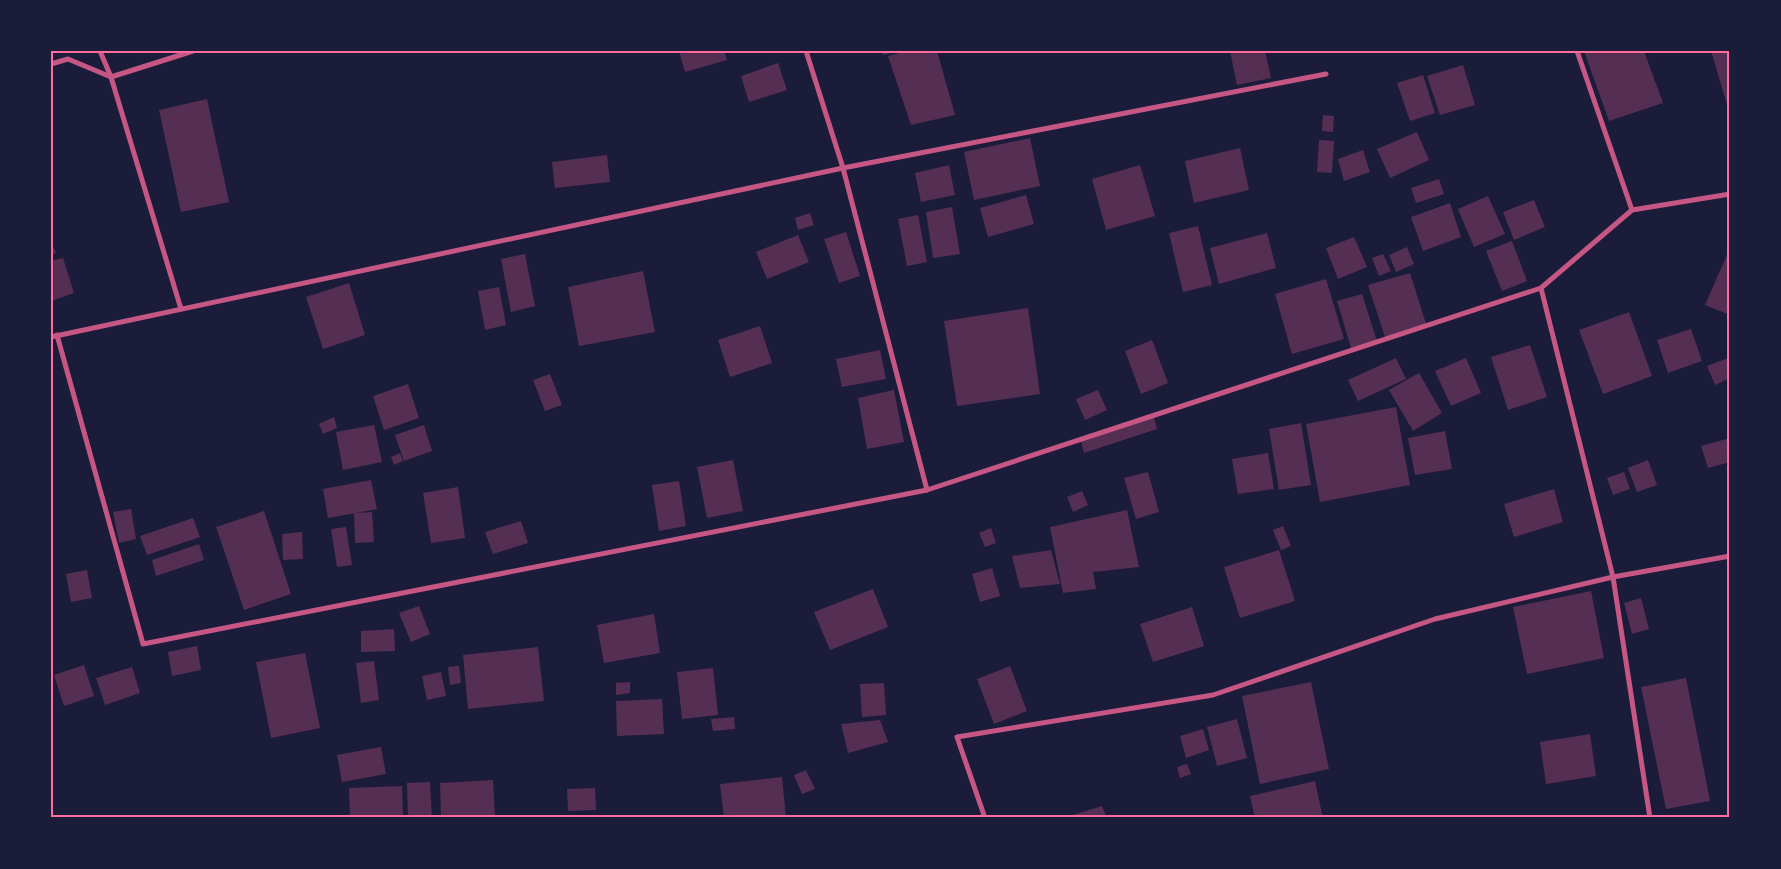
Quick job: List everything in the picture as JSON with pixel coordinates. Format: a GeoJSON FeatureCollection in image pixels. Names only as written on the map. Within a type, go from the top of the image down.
{"type":"FeatureCollection","features":[{"type":"Feature","properties":{"kind":"street"},"geometry":{"type":"LineString","coordinates":[[100,51],[111,77],[180,309]]}},
{"type":"Feature","properties":{"kind":"street"},"geometry":{"type":"LineString","coordinates":[[51,64],[68,59],[111,77],[193,51]]}},
{"type":"Feature","properties":{"kind":"street"},"geometry":{"type":"LineString","coordinates":[[806,51],[843,168],[927,490]]}},
{"type":"Feature","properties":{"kind":"street"},"geometry":{"type":"LineString","coordinates":[[1577,51],[1632,210]]}},
{"type":"Feature","properties":{"kind":"street"},"geometry":{"type":"LineString","coordinates":[[1326,74],[843,168],[54,336],[143,644],[927,490],[1541,288],[1632,210],[1730,194]]}},
{"type":"Feature","properties":{"kind":"street"},"geometry":{"type":"LineString","coordinates":[[1541,288],[1613,577],[1650,818]]}},
{"type":"Feature","properties":{"kind":"street"},"geometry":{"type":"LineString","coordinates":[[985,818],[957,737],[1213,695],[1435,620],[1613,577],[1730,556]]}},
{"type":"Feature","properties":{"kind":"building"},"geometry":{"type":"Polygon","coordinates":[[[679,51],[724,51],[727,60],[685,72],[679,51]]]}},
{"type":"Feature","properties":{"kind":"building"},"geometry":{"type":"Polygon","coordinates":[[[882,51],[895,51],[895,52],[883,55],[882,51]]]}},
{"type":"Feature","properties":{"kind":"building"},"geometry":{"type":"Polygon","coordinates":[[[908,51],[937,51],[955,115],[911,125],[888,56],[908,51]]]}},
{"type":"Feature","properties":{"kind":"building"},"geometry":{"type":"Polygon","coordinates":[[[1230,51],[1265,51],[1271,78],[1237,85],[1230,51]]]}},
{"type":"Feature","properties":{"kind":"building"},"geometry":{"type":"Polygon","coordinates":[[[1584,51],[1644,51],[1663,103],[1609,121],[1584,51]]]}},
{"type":"Feature","properties":{"kind":"building"},"geometry":{"type":"Polygon","coordinates":[[[1711,51],[1730,51],[1730,111],[1729,111],[1711,51]]]}},
{"type":"Feature","properties":{"kind":"building"},"geometry":{"type":"Polygon","coordinates":[[[778,63],[787,90],[749,102],[741,76],[778,63]]]}},
{"type":"Feature","properties":{"kind":"building"},"geometry":{"type":"Polygon","coordinates":[[[1463,65],[1475,105],[1440,115],[1427,76],[1463,65]]]}},
{"type":"Feature","properties":{"kind":"building"},"geometry":{"type":"Polygon","coordinates":[[[1423,75],[1435,113],[1410,121],[1397,83],[1423,75]]]}},
{"type":"Feature","properties":{"kind":"building"},"geometry":{"type":"Polygon","coordinates":[[[207,99],[229,202],[181,212],[159,110],[207,99]]]}},
{"type":"Feature","properties":{"kind":"building"},"geometry":{"type":"Polygon","coordinates":[[[1323,115],[1334,116],[1333,132],[1322,131],[1323,115]]]}},
{"type":"Feature","properties":{"kind":"building"},"geometry":{"type":"Polygon","coordinates":[[[1417,132],[1429,160],[1390,178],[1377,149],[1417,132]]]}},
{"type":"Feature","properties":{"kind":"building"},"geometry":{"type":"Polygon","coordinates":[[[1030,138],[1040,186],[974,200],[964,152],[1030,138]]]}},
{"type":"Feature","properties":{"kind":"building"},"geometry":{"type":"Polygon","coordinates":[[[1319,140],[1334,141],[1332,173],[1317,172],[1319,140]]]}},
{"type":"Feature","properties":{"kind":"building"},"geometry":{"type":"Polygon","coordinates":[[[1240,148],[1249,190],[1194,203],[1185,161],[1240,148]]]}},
{"type":"Feature","properties":{"kind":"building"},"geometry":{"type":"Polygon","coordinates":[[[1363,150],[1370,172],[1344,181],[1338,159],[1363,150]]]}},
{"type":"Feature","properties":{"kind":"building"},"geometry":{"type":"Polygon","coordinates":[[[607,155],[610,182],[555,188],[552,162],[607,155]]]}},
{"type":"Feature","properties":{"kind":"building"},"geometry":{"type":"Polygon","coordinates":[[[949,165],[955,195],[921,202],[915,173],[949,165]]]}},
{"type":"Feature","properties":{"kind":"building"},"geometry":{"type":"Polygon","coordinates":[[[1140,165],[1155,216],[1106,230],[1092,179],[1140,165]]]}},
{"type":"Feature","properties":{"kind":"building"},"geometry":{"type":"Polygon","coordinates":[[[1439,179],[1444,194],[1416,203],[1411,188],[1439,179]]]}},
{"type":"Feature","properties":{"kind":"building"},"geometry":{"type":"Polygon","coordinates":[[[1026,195],[1034,224],[988,237],[980,208],[1026,195]]]}},
{"type":"Feature","properties":{"kind":"building"},"geometry":{"type":"Polygon","coordinates":[[[1488,196],[1505,234],[1474,247],[1458,209],[1488,196]]]}},
{"type":"Feature","properties":{"kind":"building"},"geometry":{"type":"Polygon","coordinates":[[[1534,200],[1545,227],[1514,240],[1503,212],[1534,200]]]}},
{"type":"Feature","properties":{"kind":"building"},"geometry":{"type":"Polygon","coordinates":[[[1450,203],[1461,237],[1423,251],[1411,217],[1450,203]]]}},
{"type":"Feature","properties":{"kind":"building"},"geometry":{"type":"Polygon","coordinates":[[[952,207],[960,254],[933,258],[926,212],[952,207]]]}},
{"type":"Feature","properties":{"kind":"building"},"geometry":{"type":"Polygon","coordinates":[[[810,213],[814,225],[798,230],[795,218],[810,213]]]}},
{"type":"Feature","properties":{"kind":"building"},"geometry":{"type":"Polygon","coordinates":[[[918,215],[927,262],[907,266],[898,219],[918,215]]]}},
{"type":"Feature","properties":{"kind":"building"},"geometry":{"type":"Polygon","coordinates":[[[1198,226],[1212,285],[1183,292],[1169,233],[1198,226]]]}},
{"type":"Feature","properties":{"kind":"building"},"geometry":{"type":"Polygon","coordinates":[[[846,232],[860,276],[839,283],[824,239],[846,232]]]}},
{"type":"Feature","properties":{"kind":"building"},"geometry":{"type":"Polygon","coordinates":[[[1267,233],[1276,268],[1219,284],[1210,248],[1267,233]]]}},
{"type":"Feature","properties":{"kind":"building"},"geometry":{"type":"Polygon","coordinates":[[[798,235],[809,262],[767,279],[756,252],[798,235]]]}},
{"type":"Feature","properties":{"kind":"building"},"geometry":{"type":"Polygon","coordinates":[[[1354,237],[1367,267],[1338,279],[1326,248],[1354,237]]]}},
{"type":"Feature","properties":{"kind":"building"},"geometry":{"type":"Polygon","coordinates":[[[1512,241],[1527,281],[1502,291],[1486,251],[1512,241]]]}},
{"type":"Feature","properties":{"kind":"building"},"geometry":{"type":"Polygon","coordinates":[[[51,242],[56,253],[51,255],[51,242]]]}},
{"type":"Feature","properties":{"kind":"building"},"geometry":{"type":"Polygon","coordinates":[[[1407,247],[1414,264],[1396,272],[1389,255],[1407,247]]]}},
{"type":"Feature","properties":{"kind":"building"},"geometry":{"type":"Polygon","coordinates":[[[1730,248],[1730,315],[1705,305],[1730,248]]]}},
{"type":"Feature","properties":{"kind":"building"},"geometry":{"type":"Polygon","coordinates":[[[525,254],[535,306],[511,312],[501,259],[525,254]]]}},
{"type":"Feature","properties":{"kind":"building"},"geometry":{"type":"Polygon","coordinates":[[[1383,254],[1391,271],[1379,276],[1372,258],[1383,254]]]}},
{"type":"Feature","properties":{"kind":"building"},"geometry":{"type":"Polygon","coordinates":[[[63,258],[74,293],[51,301],[51,261],[63,258]]]}},
{"type":"Feature","properties":{"kind":"building"},"geometry":{"type":"Polygon","coordinates":[[[643,271],[655,332],[579,346],[568,287],[643,271]]]}},
{"type":"Feature","properties":{"kind":"building"},"geometry":{"type":"Polygon","coordinates":[[[1410,273],[1427,327],[1386,340],[1368,285],[1410,273]]]}},
{"type":"Feature","properties":{"kind":"building"},"geometry":{"type":"Polygon","coordinates":[[[1326,279],[1344,339],[1292,354],[1275,294],[1326,279]]]}},
{"type":"Feature","properties":{"kind":"building"},"geometry":{"type":"Polygon","coordinates":[[[349,283],[365,335],[323,349],[306,297],[349,283]]]}},
{"type":"Feature","properties":{"kind":"building"},"geometry":{"type":"Polygon","coordinates":[[[499,287],[506,325],[485,330],[478,291],[499,287]]]}},
{"type":"Feature","properties":{"kind":"building"},"geometry":{"type":"Polygon","coordinates":[[[1362,294],[1377,341],[1351,348],[1337,301],[1362,294]]]}},
{"type":"Feature","properties":{"kind":"building"},"geometry":{"type":"Polygon","coordinates":[[[1028,308],[1040,394],[957,406],[944,321],[1028,308]]]}},
{"type":"Feature","properties":{"kind":"building"},"geometry":{"type":"Polygon","coordinates":[[[1629,312],[1652,376],[1603,394],[1579,330],[1629,312]]]}},
{"type":"Feature","properties":{"kind":"building"},"geometry":{"type":"Polygon","coordinates":[[[760,326],[772,363],[730,377],[718,340],[760,326]]]}},
{"type":"Feature","properties":{"kind":"building"},"geometry":{"type":"Polygon","coordinates":[[[1691,329],[1702,361],[1668,373],[1657,340],[1691,329]]]}},
{"type":"Feature","properties":{"kind":"building"},"geometry":{"type":"Polygon","coordinates":[[[1152,340],[1168,383],[1141,394],[1125,351],[1152,340]]]}},
{"type":"Feature","properties":{"kind":"building"},"geometry":{"type":"Polygon","coordinates":[[[1530,345],[1547,397],[1508,410],[1491,357],[1530,345]]]}},
{"type":"Feature","properties":{"kind":"building"},"geometry":{"type":"Polygon","coordinates":[[[880,350],[886,379],[842,387],[836,359],[880,350]]]}},
{"type":"Feature","properties":{"kind":"building"},"geometry":{"type":"Polygon","coordinates":[[[1396,358],[1406,379],[1358,401],[1348,380],[1396,358]]]}},
{"type":"Feature","properties":{"kind":"building"},"geometry":{"type":"Polygon","coordinates":[[[1466,358],[1481,393],[1451,406],[1435,371],[1466,358]]]}},
{"type":"Feature","properties":{"kind":"building"},"geometry":{"type":"Polygon","coordinates":[[[1728,358],[1730,378],[1715,385],[1707,366],[1728,358]]]}},
{"type":"Feature","properties":{"kind":"building"},"geometry":{"type":"Polygon","coordinates":[[[1419,373],[1442,413],[1413,431],[1389,390],[1419,373]]]}},
{"type":"Feature","properties":{"kind":"building"},"geometry":{"type":"Polygon","coordinates":[[[550,374],[562,405],[545,411],[533,380],[550,374]]]}},
{"type":"Feature","properties":{"kind":"building"},"geometry":{"type":"Polygon","coordinates":[[[408,384],[419,418],[384,430],[373,396],[408,384]]]}},
{"type":"Feature","properties":{"kind":"building"},"geometry":{"type":"Polygon","coordinates":[[[894,390],[904,442],[867,449],[858,398],[894,390]]]}},
{"type":"Feature","properties":{"kind":"building"},"geometry":{"type":"Polygon","coordinates":[[[1098,390],[1107,410],[1085,420],[1076,399],[1098,390]]]}},
{"type":"Feature","properties":{"kind":"building"},"geometry":{"type":"Polygon","coordinates":[[[1396,407],[1410,485],[1320,502],[1306,424],[1396,407]]]}},
{"type":"Feature","properties":{"kind":"building"},"geometry":{"type":"Polygon","coordinates":[[[1153,414],[1157,429],[1084,453],[1080,438],[1153,414]]]}},
{"type":"Feature","properties":{"kind":"building"},"geometry":{"type":"Polygon","coordinates":[[[334,417],[337,428],[323,434],[319,424],[334,417]]]}},
{"type":"Feature","properties":{"kind":"building"},"geometry":{"type":"Polygon","coordinates":[[[1301,423],[1311,485],[1279,490],[1269,429],[1301,423]]]}},
{"type":"Feature","properties":{"kind":"building"},"geometry":{"type":"Polygon","coordinates":[[[374,425],[382,462],[343,470],[336,432],[374,425]]]}},
{"type":"Feature","properties":{"kind":"building"},"geometry":{"type":"Polygon","coordinates":[[[424,425],[432,451],[404,461],[395,435],[424,425]]]}},
{"type":"Feature","properties":{"kind":"building"},"geometry":{"type":"Polygon","coordinates":[[[1445,431],[1452,469],[1415,475],[1408,438],[1445,431]]]}},
{"type":"Feature","properties":{"kind":"building"},"geometry":{"type":"Polygon","coordinates":[[[1730,438],[1730,462],[1708,468],[1701,446],[1730,438]]]}},
{"type":"Feature","properties":{"kind":"building"},"geometry":{"type":"Polygon","coordinates":[[[400,453],[403,461],[394,465],[391,457],[400,453]]]}},
{"type":"Feature","properties":{"kind":"building"},"geometry":{"type":"Polygon","coordinates":[[[1268,453],[1274,489],[1238,494],[1232,459],[1268,453]]]}},
{"type":"Feature","properties":{"kind":"building"},"geometry":{"type":"Polygon","coordinates":[[[733,460],[743,511],[707,518],[697,467],[733,460]]]}},
{"type":"Feature","properties":{"kind":"building"},"geometry":{"type":"Polygon","coordinates":[[[1648,460],[1657,485],[1637,492],[1628,468],[1648,460]]]}},
{"type":"Feature","properties":{"kind":"building"},"geometry":{"type":"Polygon","coordinates":[[[1148,472],[1159,512],[1136,519],[1124,478],[1148,472]]]}},
{"type":"Feature","properties":{"kind":"building"},"geometry":{"type":"Polygon","coordinates":[[[1624,472],[1630,489],[1613,495],[1607,478],[1624,472]]]}},
{"type":"Feature","properties":{"kind":"building"},"geometry":{"type":"Polygon","coordinates":[[[371,480],[377,509],[328,518],[323,489],[371,480]]]}},
{"type":"Feature","properties":{"kind":"building"},"geometry":{"type":"Polygon","coordinates":[[[679,481],[686,526],[659,531],[652,485],[679,481]]]}},
{"type":"Feature","properties":{"kind":"building"},"geometry":{"type":"Polygon","coordinates":[[[458,487],[465,538],[431,543],[423,493],[458,487]]]}},
{"type":"Feature","properties":{"kind":"building"},"geometry":{"type":"Polygon","coordinates":[[[1554,489],[1563,522],[1514,537],[1504,504],[1554,489]]]}},
{"type":"Feature","properties":{"kind":"building"},"geometry":{"type":"Polygon","coordinates":[[[1082,491],[1088,505],[1073,512],[1067,497],[1082,491]]]}},
{"type":"Feature","properties":{"kind":"building"},"geometry":{"type":"Polygon","coordinates":[[[131,509],[136,539],[119,543],[113,512],[131,509]]]}},
{"type":"Feature","properties":{"kind":"building"},"geometry":{"type":"Polygon","coordinates":[[[1127,510],[1139,567],[1093,572],[1096,589],[1063,593],[1050,527],[1127,510]]]}},
{"type":"Feature","properties":{"kind":"building"},"geometry":{"type":"Polygon","coordinates":[[[264,511],[291,594],[244,610],[216,527],[264,511]]]}},
{"type":"Feature","properties":{"kind":"building"},"geometry":{"type":"Polygon","coordinates":[[[372,512],[374,542],[355,543],[354,513],[372,512]]]}},
{"type":"Feature","properties":{"kind":"building"},"geometry":{"type":"Polygon","coordinates":[[[193,518],[200,537],[147,555],[140,536],[193,518]]]}},
{"type":"Feature","properties":{"kind":"building"},"geometry":{"type":"Polygon","coordinates":[[[521,521],[528,543],[493,554],[485,532],[521,521]]]}},
{"type":"Feature","properties":{"kind":"building"},"geometry":{"type":"Polygon","coordinates":[[[1283,526],[1291,546],[1281,550],[1273,530],[1283,526]]]}},
{"type":"Feature","properties":{"kind":"building"},"geometry":{"type":"Polygon","coordinates":[[[346,527],[352,565],[337,567],[331,529],[346,527]]]}},
{"type":"Feature","properties":{"kind":"building"},"geometry":{"type":"Polygon","coordinates":[[[991,528],[996,543],[985,547],[979,533],[991,528]]]}},
{"type":"Feature","properties":{"kind":"building"},"geometry":{"type":"Polygon","coordinates":[[[302,532],[303,559],[283,560],[282,534],[302,532]]]}},
{"type":"Feature","properties":{"kind":"building"},"geometry":{"type":"Polygon","coordinates":[[[199,544],[204,560],[156,576],[152,560],[199,544]]]}},
{"type":"Feature","properties":{"kind":"building"},"geometry":{"type":"Polygon","coordinates":[[[1051,550],[1060,584],[1020,588],[1012,556],[1051,550]]]}},
{"type":"Feature","properties":{"kind":"building"},"geometry":{"type":"Polygon","coordinates":[[[1279,550],[1295,601],[1240,618],[1224,567],[1279,550]]]}},
{"type":"Feature","properties":{"kind":"building"},"geometry":{"type":"Polygon","coordinates":[[[992,568],[1000,596],[980,602],[972,574],[992,568]]]}},
{"type":"Feature","properties":{"kind":"building"},"geometry":{"type":"Polygon","coordinates":[[[87,570],[92,598],[71,602],[66,574],[87,570]]]}},
{"type":"Feature","properties":{"kind":"building"},"geometry":{"type":"Polygon","coordinates":[[[873,589],[888,627],[830,650],[814,612],[873,589]]]}},
{"type":"Feature","properties":{"kind":"building"},"geometry":{"type":"Polygon","coordinates":[[[1591,591],[1604,658],[1527,674],[1513,607],[1591,591]]]}},
{"type":"Feature","properties":{"kind":"building"},"geometry":{"type":"Polygon","coordinates":[[[1641,598],[1649,629],[1632,634],[1624,603],[1641,598]]]}},
{"type":"Feature","properties":{"kind":"building"},"geometry":{"type":"Polygon","coordinates":[[[419,606],[430,634],[411,642],[399,613],[419,606]]]}},
{"type":"Feature","properties":{"kind":"building"},"geometry":{"type":"Polygon","coordinates":[[[1192,607],[1204,646],[1153,662],[1140,624],[1192,607]]]}},
{"type":"Feature","properties":{"kind":"building"},"geometry":{"type":"Polygon","coordinates":[[[654,614],[660,653],[604,663],[597,625],[654,614]]]}},
{"type":"Feature","properties":{"kind":"building"},"geometry":{"type":"Polygon","coordinates":[[[394,629],[395,651],[361,652],[361,631],[394,629]]]}},
{"type":"Feature","properties":{"kind":"building"},"geometry":{"type":"Polygon","coordinates":[[[197,646],[201,670],[172,676],[168,652],[197,646]]]}},
{"type":"Feature","properties":{"kind":"building"},"geometry":{"type":"Polygon","coordinates":[[[538,647],[544,701],[468,709],[463,655],[538,647]]]}},
{"type":"Feature","properties":{"kind":"building"},"geometry":{"type":"Polygon","coordinates":[[[305,653],[320,728],[271,738],[256,662],[305,653]]]}},
{"type":"Feature","properties":{"kind":"building"},"geometry":{"type":"Polygon","coordinates":[[[374,661],[379,700],[361,703],[356,663],[374,661]]]}},
{"type":"Feature","properties":{"kind":"building"},"geometry":{"type":"Polygon","coordinates":[[[84,665],[94,696],[64,706],[54,675],[84,665]]]}},
{"type":"Feature","properties":{"kind":"building"},"geometry":{"type":"Polygon","coordinates":[[[459,666],[461,683],[450,685],[448,667],[459,666]]]}},
{"type":"Feature","properties":{"kind":"building"},"geometry":{"type":"Polygon","coordinates":[[[1010,666],[1027,711],[994,724],[977,679],[1010,666]]]}},
{"type":"Feature","properties":{"kind":"building"},"geometry":{"type":"Polygon","coordinates":[[[132,667],[140,693],[105,705],[96,678],[132,667]]]}},
{"type":"Feature","properties":{"kind":"building"},"geometry":{"type":"Polygon","coordinates":[[[713,668],[718,715],[682,719],[677,672],[713,668]]]}},
{"type":"Feature","properties":{"kind":"building"},"geometry":{"type":"Polygon","coordinates":[[[441,672],[446,696],[427,700],[422,676],[441,672]]]}},
{"type":"Feature","properties":{"kind":"building"},"geometry":{"type":"Polygon","coordinates":[[[1686,678],[1710,801],[1666,809],[1641,687],[1686,678]]]}},
{"type":"Feature","properties":{"kind":"building"},"geometry":{"type":"Polygon","coordinates":[[[630,682],[630,693],[616,695],[616,683],[630,682]]]}},
{"type":"Feature","properties":{"kind":"building"},"geometry":{"type":"Polygon","coordinates":[[[1311,682],[1329,769],[1260,784],[1242,696],[1311,682]]]}},
{"type":"Feature","properties":{"kind":"building"},"geometry":{"type":"Polygon","coordinates":[[[884,683],[886,715],[862,717],[860,684],[884,683]]]}},
{"type":"Feature","properties":{"kind":"building"},"geometry":{"type":"Polygon","coordinates":[[[662,699],[664,734],[617,736],[616,701],[662,699]]]}},
{"type":"Feature","properties":{"kind":"building"},"geometry":{"type":"Polygon","coordinates":[[[734,717],[735,729],[713,731],[711,719],[734,717]]]}},
{"type":"Feature","properties":{"kind":"building"},"geometry":{"type":"Polygon","coordinates":[[[1237,719],[1247,758],[1217,766],[1207,727],[1237,719]]]}},
{"type":"Feature","properties":{"kind":"building"},"geometry":{"type":"Polygon","coordinates":[[[880,720],[888,742],[848,753],[841,724],[880,720]]]}},
{"type":"Feature","properties":{"kind":"building"},"geometry":{"type":"Polygon","coordinates":[[[1203,729],[1209,750],[1186,758],[1180,736],[1203,729]]]}},
{"type":"Feature","properties":{"kind":"building"},"geometry":{"type":"Polygon","coordinates":[[[1590,734],[1596,776],[1546,784],[1540,742],[1590,734]]]}},
{"type":"Feature","properties":{"kind":"building"},"geometry":{"type":"Polygon","coordinates":[[[381,747],[386,774],[342,782],[337,755],[381,747]]]}},
{"type":"Feature","properties":{"kind":"building"},"geometry":{"type":"Polygon","coordinates":[[[1187,764],[1191,774],[1180,778],[1177,767],[1187,764]]]}},
{"type":"Feature","properties":{"kind":"building"},"geometry":{"type":"Polygon","coordinates":[[[806,770],[815,789],[802,794],[794,775],[806,770]]]}},
{"type":"Feature","properties":{"kind":"building"},"geometry":{"type":"Polygon","coordinates":[[[782,777],[786,818],[724,818],[720,784],[782,777]]]}},
{"type":"Feature","properties":{"kind":"building"},"geometry":{"type":"Polygon","coordinates":[[[493,780],[495,816],[441,818],[440,783],[493,780]]]}},
{"type":"Feature","properties":{"kind":"building"},"geometry":{"type":"Polygon","coordinates":[[[1315,781],[1323,818],[1255,818],[1250,796],[1315,781]]]}},
{"type":"Feature","properties":{"kind":"building"},"geometry":{"type":"Polygon","coordinates":[[[430,782],[432,818],[408,818],[407,783],[430,782]]]}},
{"type":"Feature","properties":{"kind":"building"},"geometry":{"type":"Polygon","coordinates":[[[402,786],[403,818],[350,818],[349,788],[402,786]]]}},
{"type":"Feature","properties":{"kind":"building"},"geometry":{"type":"Polygon","coordinates":[[[595,788],[596,810],[568,811],[567,789],[595,788]]]}},
{"type":"Feature","properties":{"kind":"building"},"geometry":{"type":"Polygon","coordinates":[[[1102,806],[1107,818],[1066,818],[1066,817],[1102,806]]]}}]}
